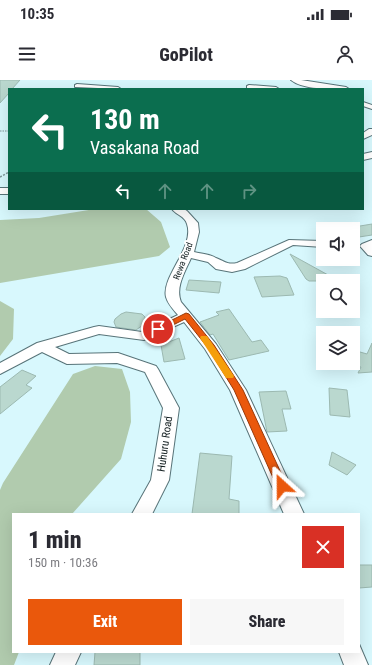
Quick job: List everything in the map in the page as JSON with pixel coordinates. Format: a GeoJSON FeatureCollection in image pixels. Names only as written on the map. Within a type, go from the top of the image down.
{"type":"FeatureCollection","features":[{"type":"Feature","properties":{"kind":"street"},"geometry":{"type":"LineString","coordinates":[[294,80],[307,84],[338,88]]}},
{"type":"Feature","properties":{"kind":"street"},"geometry":{"type":"LineString","coordinates":[[77,86],[104,88]]}},
{"type":"Feature","properties":{"kind":"street"},"geometry":{"type":"LineString","coordinates":[[250,87],[263,88]]}},
{"type":"Feature","properties":{"kind":"street"},"geometry":{"type":"LineString","coordinates":[[364,136],[372,130]]}},
{"type":"Feature","properties":{"kind":"street","name":"Rewa Road"},"geometry":{"type":"LineString","coordinates":[[178,210],[187,215],[192,222],[193,233],[188,254],[174,285],[172,295],[175,303],[186,316]]}},
{"type":"Feature","properties":{"kind":"street"},"geometry":{"type":"LineString","coordinates":[[188,254],[212,260],[220,266],[232,268],[241,266],[286,244],[293,242],[316,244]]}},
{"type":"Feature","properties":{"kind":"street"},"geometry":{"type":"LineString","coordinates":[[0,368],[42,346],[99,330],[144,336],[186,316],[211,347],[238,390],[294,513]]}},
{"type":"Feature","properties":{"kind":"street","name":"Huhuru Road"},"geometry":{"type":"LineString","coordinates":[[42,346],[67,359],[118,358],[151,368],[171,408],[160,480],[143,513]]}},
{"type":"Feature","properties":{"kind":"street"},"geometry":{"type":"LineString","coordinates":[[62,665],[68,653]]}},
{"type":"Feature","properties":{"kind":"street"},"geometry":{"type":"LineString","coordinates":[[351,653],[356,665]]}},
{"type":"Feature","properties":{"kind":"green space"},"geometry":{"type":"Polygon","coordinates":[[[89,210],[147,210],[161,222],[170,247],[159,256],[0,283],[0,220],[39,218],[89,210]]]}},
{"type":"Feature","properties":{"kind":"green space"},"geometry":{"type":"Polygon","coordinates":[[[0,301],[14,309],[13,339],[0,356],[0,301]]]}},
{"type":"Feature","properties":{"kind":"green space"},"geometry":{"type":"Polygon","coordinates":[[[95,366],[122,369],[130,392],[131,422],[121,459],[73,513],[12,513],[12,653],[19,653],[14,665],[0,665],[0,490],[73,374],[95,366]]]}},
{"type":"Feature","properties":{"kind":"building"},"geometry":{"type":"Polygon","coordinates":[[[0,80],[20,80],[13,88],[8,88],[8,94],[0,103],[0,80]]]}},
{"type":"Feature","properties":{"kind":"building"},"geometry":{"type":"Polygon","coordinates":[[[372,224],[372,235],[360,237],[360,226],[372,224]]]}},
{"type":"Feature","properties":{"kind":"building"},"geometry":{"type":"Polygon","coordinates":[[[290,254],[326,274],[316,274],[316,281],[309,281],[306,279],[290,254]]]}},
{"type":"Feature","properties":{"kind":"building"},"geometry":{"type":"Polygon","coordinates":[[[280,276],[287,278],[294,295],[262,297],[254,277],[280,276]]]}},
{"type":"Feature","properties":{"kind":"building"},"geometry":{"type":"Polygon","coordinates":[[[189,280],[221,282],[219,293],[186,290],[189,280]]]}},
{"type":"Feature","properties":{"kind":"building"},"geometry":{"type":"Polygon","coordinates":[[[229,309],[252,342],[261,340],[269,351],[229,360],[213,334],[210,335],[200,322],[219,315],[216,312],[229,309]]]}},
{"type":"Feature","properties":{"kind":"building"},"geometry":{"type":"Polygon","coordinates":[[[126,312],[142,314],[145,317],[146,323],[136,330],[116,327],[114,322],[115,319],[126,312]]]}},
{"type":"Feature","properties":{"kind":"building"},"geometry":{"type":"Polygon","coordinates":[[[179,338],[185,359],[164,362],[161,345],[179,338]]]}},
{"type":"Feature","properties":{"kind":"building"},"geometry":{"type":"Polygon","coordinates":[[[372,343],[372,372],[358,373],[361,367],[360,352],[367,354],[372,343]]]}},
{"type":"Feature","properties":{"kind":"building"},"geometry":{"type":"Polygon","coordinates":[[[22,370],[36,376],[26,385],[32,388],[0,414],[0,387],[22,370]]]}},
{"type":"Feature","properties":{"kind":"building"},"geometry":{"type":"Polygon","coordinates":[[[329,388],[347,390],[350,417],[330,415],[329,388]]]}},
{"type":"Feature","properties":{"kind":"building"},"geometry":{"type":"Polygon","coordinates":[[[286,391],[291,409],[282,409],[287,431],[267,432],[259,392],[286,391]]]}},
{"type":"Feature","properties":{"kind":"building"},"geometry":{"type":"Polygon","coordinates":[[[332,452],[356,465],[347,475],[329,465],[332,452]]]}},
{"type":"Feature","properties":{"kind":"building"},"geometry":{"type":"Polygon","coordinates":[[[200,453],[232,456],[229,499],[239,501],[239,513],[192,513],[200,453]]]}},
{"type":"Feature","properties":{"kind":"building"},"geometry":{"type":"Polygon","coordinates":[[[360,565],[372,565],[372,587],[360,588],[360,565]]]}},
{"type":"Feature","properties":{"kind":"building"},"geometry":{"type":"Polygon","coordinates":[[[95,653],[140,653],[140,665],[94,665],[95,653]]]}},
{"type":"Feature","properties":{"kind":"slow traffic"},"geometry":{"type":"LineString","coordinates":[[204,338],[230,376]]}},
{"type":"Feature","properties":{"kind":"route"},"geometry":{"type":"LineString","coordinates":[[158,329],[186,316],[211,347],[238,390],[282,486]]}}]}
